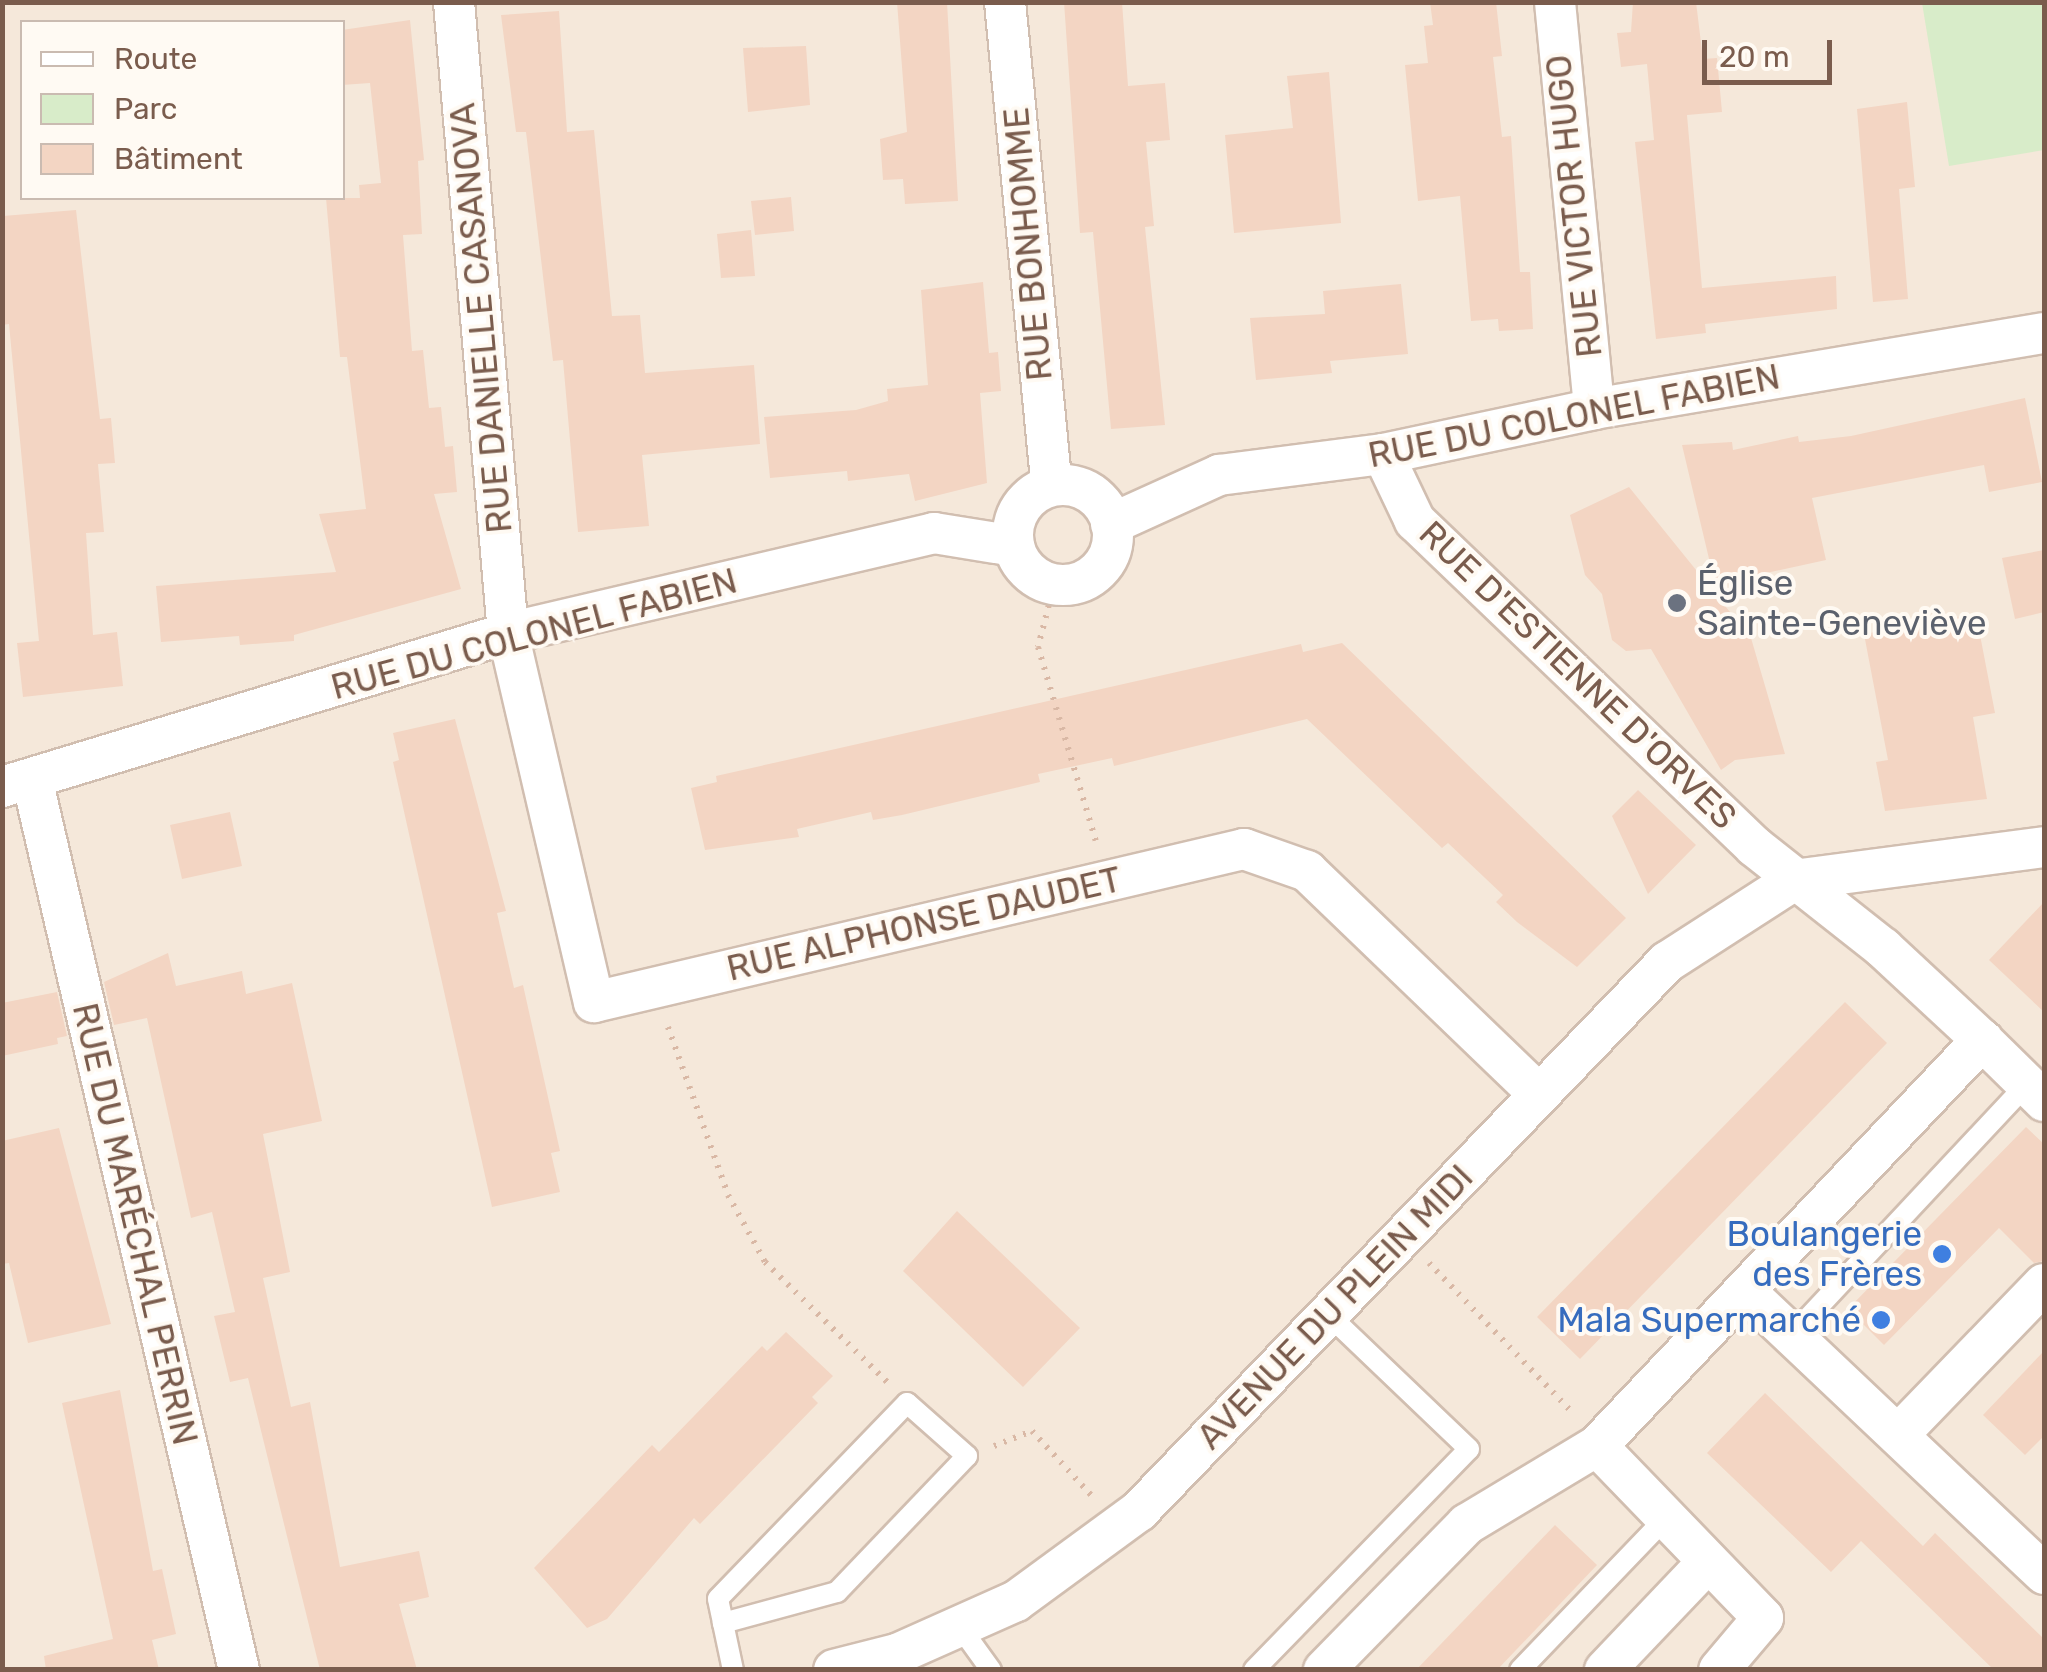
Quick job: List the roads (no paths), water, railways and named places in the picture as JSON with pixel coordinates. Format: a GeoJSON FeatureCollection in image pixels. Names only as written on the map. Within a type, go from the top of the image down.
{"type":"FeatureCollection","features":[{"type":"Feature","properties":{"kind":"street","name":"RUE DANIELLE CASANOVA"},"geometry":{"type":"LineString","coordinates":[[454,2],[508,633]]}},
{"type":"Feature","properties":{"kind":"street","name":"RUE BONHOMME"},"geometry":{"type":"LineString","coordinates":[[1005,2],[1052,486]]}},
{"type":"Feature","properties":{"kind":"street","name":"RUE VICTOR HUGO"},"geometry":{"type":"LineString","coordinates":[[1554,2],[1594,409]]}},
{"type":"Feature","properties":{"kind":"street","name":"RUE DU COLONEL FABIEN"},"geometry":{"type":"LineString","coordinates":[[1111,524],[1219,476],[1383,454],[1594,409],[2044,333]]}},
{"type":"Feature","properties":{"kind":"street","name":"RUE D'ESTIENNE D'ORVES"},"geometry":{"type":"LineString","coordinates":[[1383,454],[1416,521],[1794,880],[1883,948],[2036,1092]]}},
{"type":"Feature","properties":{"kind":"street"},"geometry":{"type":"LineString","coordinates":[[1052,486],[1082,489],[1106,510],[1111,524],[1112,540],[1099,570],[1054,585],[1028,572],[1014,546],[1025,502],[1052,486]]}},
{"type":"Feature","properties":{"kind":"street","name":"RUE DU COLONEL FABIEN"},"geometry":{"type":"LineString","coordinates":[[17,783],[508,633],[934,534],[1014,546]]}},
{"type":"Feature","properties":{"kind":"street","name":"RUE ALPHONSE DAUDET"},"geometry":{"type":"LineString","coordinates":[[508,633],[594,1002],[1244,848],[1306,871],[1539,1094]]}},
{"type":"Feature","properties":{"kind":"street","name":"RUE DU MARÉCHAL PERRIN"},"geometry":{"type":"LineString","coordinates":[[17,783],[239,1670]]}},
{"type":"Feature","properties":{"kind":"street"},"geometry":{"type":"LineString","coordinates":[[1794,880],[2044,847]]}},
{"type":"Feature","properties":{"kind":"street","name":"AVENUE DU PLEIN MIDI"},"geometry":{"type":"LineString","coordinates":[[834,1670],[897,1654],[1016,1601],[1120,1525],[1329,1315],[1668,962],[1794,880]]}},
{"type":"Feature","properties":{"kind":"street"},"geometry":{"type":"LineString","coordinates":[[1324,1670],[1467,1524],[1597,1446],[1982,1040]]}},
{"type":"Feature","properties":{"kind":"street"},"geometry":{"type":"LineString","coordinates":[[1898,1435],[2044,1284]]}},
{"type":"Feature","properties":{"kind":"street"},"geometry":{"type":"LineString","coordinates":[[1745,1291],[2044,1574]]}},
{"type":"Feature","properties":{"kind":"street"},"geometry":{"type":"LineString","coordinates":[[1597,1446],[1763,1618],[1719,1670]]}},
{"type":"Feature","properties":{"kind":"street"},"geometry":{"type":"LineString","coordinates":[[1604,1670],[1708,1562]]}},
{"type":"Feature","properties":{"kind":"lane"},"geometry":{"type":"LineString","coordinates":[[1792,1335],[2036,1092]]}},
{"type":"Feature","properties":{"kind":"lane"},"geometry":{"type":"LineString","coordinates":[[1254,1670],[1469,1450],[1329,1315]]}},
{"type":"Feature","properties":{"kind":"lane"},"geometry":{"type":"LineString","coordinates":[[723,1623],[837,1592],[968,1456],[907,1403],[718,1599],[723,1623],[733,1670]]}},
{"type":"Feature","properties":{"kind":"lane"},"geometry":{"type":"LineString","coordinates":[[1520,1670],[1666,1518]]}},
{"type":"Feature","properties":{"kind":"lane"},"geometry":{"type":"LineString","coordinates":[[960,1626],[991,1670]]}},
{"type":"Feature","properties":{"kind":"place","name":"Église Sainte-Geneviève"},"geometry":{"type":"Point","coordinates":[1677,603]}},
{"type":"Feature","properties":{"kind":"place","name":"Boulangerie des Frères"},"geometry":{"type":"Point","coordinates":[1942,1254]}},
{"type":"Feature","properties":{"kind":"place","name":"Mala Supermarché"},"geometry":{"type":"Point","coordinates":[1881,1320]}}]}
